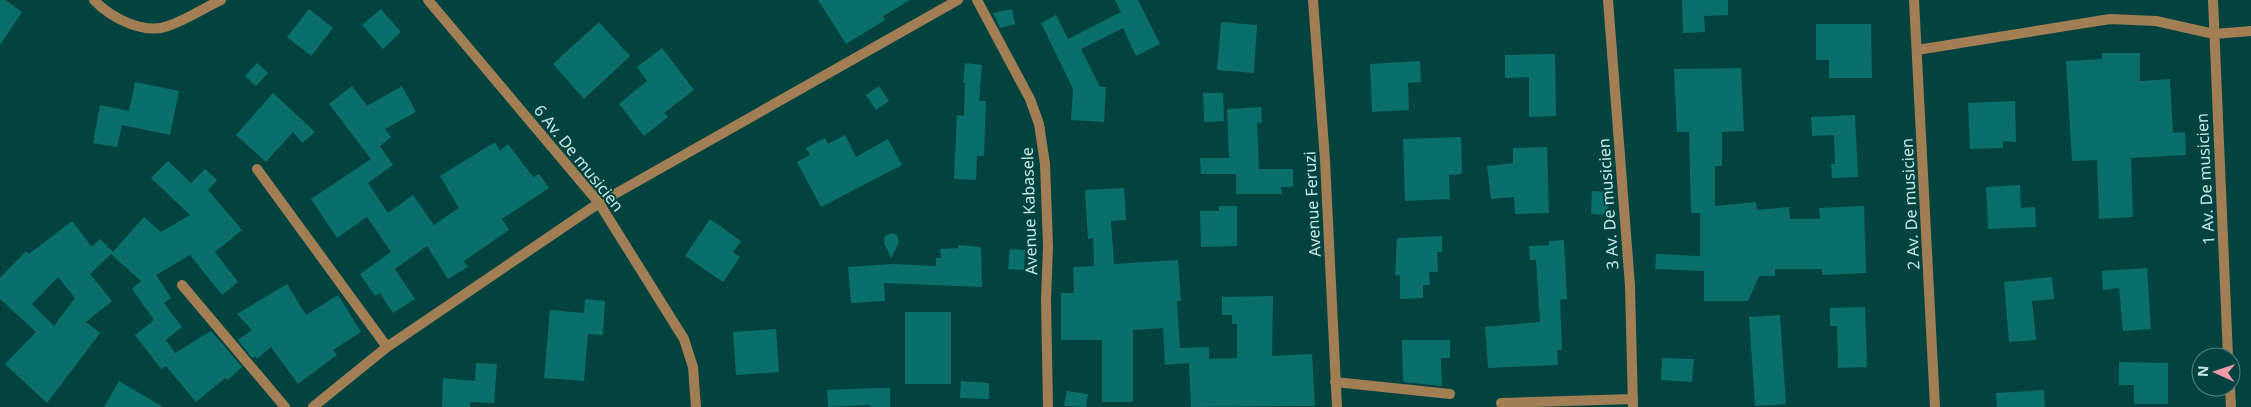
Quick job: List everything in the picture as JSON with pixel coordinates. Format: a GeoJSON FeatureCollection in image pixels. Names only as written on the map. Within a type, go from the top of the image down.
{"type":"FeatureCollection","features":[{"type":"Feature","properties":{"kind":"street"},"geometry":{"type":"LineString","coordinates":[[94,0],[104,11],[124,21],[145,27],[167,27],[221,0]]}},
{"type":"Feature","properties":{"kind":"street","name":"6 Av. De musicien"},"geometry":{"type":"LineString","coordinates":[[428,0],[599,203],[684,339],[693,366],[696,407]]}},
{"type":"Feature","properties":{"kind":"street"},"geometry":{"type":"LineString","coordinates":[[313,407],[387,347],[599,203],[958,0]]}},
{"type":"Feature","properties":{"kind":"street","name":"Avenue Kabasele"},"geometry":{"type":"LineString","coordinates":[[977,0],[1030,99],[1039,124],[1045,164],[1048,237],[1046,300],[1048,407]]}},
{"type":"Feature","properties":{"kind":"street","name":"Avenue Feruzi"},"geometry":{"type":"LineString","coordinates":[[1313,0],[1325,160],[1337,407]]}},
{"type":"Feature","properties":{"kind":"street","name":"3 Av. De musicien"},"geometry":{"type":"LineString","coordinates":[[1608,0],[1630,286],[1633,403]]}},
{"type":"Feature","properties":{"kind":"street","name":"2 Av. De musicien"},"geometry":{"type":"LineString","coordinates":[[1914,0],[1935,407]]}},
{"type":"Feature","properties":{"kind":"street","name":"1 Av. De musicien"},"geometry":{"type":"LineString","coordinates":[[2213,0],[2228,347]]}},
{"type":"Feature","properties":{"kind":"street"},"geometry":{"type":"LineString","coordinates":[[1917,50],[2110,19],[2156,21],[2214,34],[2251,31]]}},
{"type":"Feature","properties":{"kind":"street"},"geometry":{"type":"LineString","coordinates":[[257,169],[387,347]]}},
{"type":"Feature","properties":{"kind":"street"},"geometry":{"type":"LineString","coordinates":[[182,286],[285,407]]}},
{"type":"Feature","properties":{"kind":"street"},"geometry":{"type":"LineString","coordinates":[[1335,382],[1450,394]]}},
{"type":"Feature","properties":{"kind":"street"},"geometry":{"type":"LineString","coordinates":[[1501,403],[1633,403]]}},
{"type":"Feature","properties":{"kind":"building"},"geometry":{"type":"Polygon","coordinates":[[[0,0],[5,0],[22,12],[0,45],[0,0]]]}},
{"type":"Feature","properties":{"kind":"building"},"geometry":{"type":"Polygon","coordinates":[[[818,0],[910,0],[883,16],[885,20],[846,44],[818,0]]]}},
{"type":"Feature","properties":{"kind":"building"},"geometry":{"type":"Polygon","coordinates":[[[1115,0],[1138,0],[1160,44],[1136,56],[1123,28],[1081,49],[1100,87],[1106,87],[1104,122],[1071,120],[1073,89],[1041,23],[1056,15],[1068,39],[1121,12],[1115,0]]]}},
{"type":"Feature","properties":{"kind":"building"},"geometry":{"type":"Polygon","coordinates":[[[1682,0],[1728,0],[1728,15],[1704,16],[1705,32],[1683,33],[1682,0]]]}},
{"type":"Feature","properties":{"kind":"building"},"geometry":{"type":"Polygon","coordinates":[[[309,9],[333,28],[311,56],[287,37],[309,9]]]}},
{"type":"Feature","properties":{"kind":"building"},"geometry":{"type":"Polygon","coordinates":[[[381,9],[401,32],[383,49],[362,25],[381,9]]]}},
{"type":"Feature","properties":{"kind":"building"},"geometry":{"type":"Polygon","coordinates":[[[1012,9],[1015,24],[1000,28],[993,13],[1012,9]]]}},
{"type":"Feature","properties":{"kind":"building"},"geometry":{"type":"Polygon","coordinates":[[[599,22],[630,56],[584,99],[553,64],[599,22]]]}},
{"type":"Feature","properties":{"kind":"building"},"geometry":{"type":"Polygon","coordinates":[[[1221,22],[1257,25],[1254,73],[1217,70],[1221,22]]]}},
{"type":"Feature","properties":{"kind":"building"},"geometry":{"type":"Polygon","coordinates":[[[1816,24],[1871,24],[1872,78],[1829,78],[1829,60],[1816,60],[1816,24]]]}},
{"type":"Feature","properties":{"kind":"building"},"geometry":{"type":"Polygon","coordinates":[[[662,48],[694,90],[664,113],[668,117],[644,136],[619,104],[647,81],[637,67],[662,48]]]}},
{"type":"Feature","properties":{"kind":"building"},"geometry":{"type":"Polygon","coordinates":[[[2102,53],[2140,53],[2140,81],[2170,79],[2173,133],[2185,132],[2186,155],[2131,158],[2133,217],[2099,219],[2097,160],[2072,161],[2066,61],[2102,59],[2102,53]]]}},
{"type":"Feature","properties":{"kind":"building"},"geometry":{"type":"Polygon","coordinates":[[[1555,54],[1556,116],[1529,117],[1529,77],[1505,78],[1505,55],[1555,54]]]}},
{"type":"Feature","properties":{"kind":"building"},"geometry":{"type":"Polygon","coordinates":[[[1420,61],[1421,82],[1408,83],[1409,110],[1372,112],[1370,64],[1420,61]]]}},
{"type":"Feature","properties":{"kind":"building"},"geometry":{"type":"Polygon","coordinates":[[[257,63],[268,73],[256,86],[245,76],[257,63]]]}},
{"type":"Feature","properties":{"kind":"building"},"geometry":{"type":"Polygon","coordinates":[[[965,63],[982,65],[979,101],[986,101],[984,156],[977,156],[976,180],[954,179],[957,115],[964,116],[965,83],[963,83],[965,63]]]}},
{"type":"Feature","properties":{"kind":"building"},"geometry":{"type":"Polygon","coordinates":[[[1741,68],[1744,131],[1722,132],[1722,166],[1715,166],[1715,206],[1756,202],[1757,210],[1789,207],[1790,219],[1820,219],[1819,208],[1864,206],[1866,273],[1822,275],[1822,269],[1775,269],[1775,276],[1759,276],[1748,301],[1704,301],[1704,271],[1655,269],[1656,254],[1700,256],[1700,213],[1691,213],[1689,132],[1677,132],[1674,69],[1741,68]]]}},
{"type":"Feature","properties":{"kind":"building"},"geometry":{"type":"Polygon","coordinates":[[[135,82],[179,91],[170,135],[122,125],[117,147],[93,143],[100,105],[129,111],[135,82]]]}},
{"type":"Feature","properties":{"kind":"building"},"geometry":{"type":"Polygon","coordinates":[[[352,86],[367,106],[402,86],[416,112],[385,129],[391,137],[380,146],[393,165],[368,183],[388,213],[413,195],[434,225],[459,208],[440,176],[495,142],[500,151],[508,144],[533,177],[539,174],[549,188],[502,219],[509,230],[464,261],[468,267],[448,279],[427,246],[395,269],[415,299],[393,313],[380,293],[375,296],[360,274],[391,252],[367,217],[337,238],[311,199],[371,159],[329,104],[352,86]]]}},
{"type":"Feature","properties":{"kind":"building"},"geometry":{"type":"Polygon","coordinates":[[[879,86],[889,101],[876,110],[866,95],[879,86]]]}},
{"type":"Feature","properties":{"kind":"building"},"geometry":{"type":"Polygon","coordinates":[[[273,93],[315,132],[302,143],[293,132],[266,162],[236,135],[273,93]]]}},
{"type":"Feature","properties":{"kind":"building"},"geometry":{"type":"Polygon","coordinates":[[[1203,93],[1223,93],[1224,121],[1204,122],[1203,93]]]}},
{"type":"Feature","properties":{"kind":"building"},"geometry":{"type":"Polygon","coordinates":[[[2015,101],[2016,142],[2003,141],[2003,148],[1970,149],[1968,103],[2015,101]]]}},
{"type":"Feature","properties":{"kind":"building"},"geometry":{"type":"Polygon","coordinates":[[[1261,107],[1262,123],[1257,123],[1259,169],[1293,169],[1293,187],[1281,187],[1282,194],[1236,194],[1236,174],[1201,174],[1200,158],[1229,158],[1227,109],[1261,107]]]}},
{"type":"Feature","properties":{"kind":"building"},"geometry":{"type":"Polygon","coordinates":[[[1855,115],[1858,177],[1832,178],[1831,164],[1835,164],[1834,135],[1812,136],[1811,117],[1855,115]]]}},
{"type":"Feature","properties":{"kind":"building"},"geometry":{"type":"Polygon","coordinates":[[[845,135],[856,157],[888,139],[902,165],[821,207],[797,162],[810,155],[806,148],[825,138],[828,144],[845,135]]]}},
{"type":"Feature","properties":{"kind":"building"},"geometry":{"type":"Polygon","coordinates":[[[1461,137],[1462,174],[1449,175],[1450,199],[1405,201],[1403,139],[1461,137]]]}},
{"type":"Feature","properties":{"kind":"building"},"geometry":{"type":"Polygon","coordinates":[[[1547,147],[1549,213],[1515,214],[1514,197],[1491,199],[1487,166],[1513,163],[1513,148],[1547,147]]]}},
{"type":"Feature","properties":{"kind":"building"},"geometry":{"type":"Polygon","coordinates":[[[168,161],[191,183],[205,169],[217,180],[208,190],[242,230],[215,252],[238,282],[222,295],[190,255],[156,275],[171,298],[164,303],[182,327],[166,340],[175,353],[211,331],[242,367],[228,380],[225,378],[196,402],[166,366],[161,369],[135,335],[154,320],[132,289],[141,281],[111,254],[144,217],[161,232],[190,215],[151,178],[168,161]]]}},
{"type":"Feature","properties":{"kind":"building"},"geometry":{"type":"Polygon","coordinates":[[[2020,185],[2021,208],[2035,207],[2036,227],[1988,229],[1986,187],[2020,185]]]}},
{"type":"Feature","properties":{"kind":"building"},"geometry":{"type":"Polygon","coordinates":[[[1124,188],[1126,220],[1111,221],[1114,264],[1178,260],[1181,301],[1177,301],[1180,348],[1209,347],[1209,359],[1237,358],[1237,324],[1232,324],[1232,315],[1222,315],[1222,297],[1273,296],[1272,356],[1312,354],[1315,406],[1191,407],[1189,363],[1165,365],[1163,328],[1133,330],[1133,402],[1102,402],[1102,340],[1061,340],[1061,293],[1074,293],[1073,267],[1094,266],[1093,238],[1088,239],[1085,190],[1124,188]]]}},
{"type":"Feature","properties":{"kind":"building"},"geometry":{"type":"Polygon","coordinates":[[[1592,191],[1609,192],[1608,215],[1591,214],[1592,191]]]}},
{"type":"Feature","properties":{"kind":"building"},"geometry":{"type":"Polygon","coordinates":[[[1219,206],[1237,206],[1237,246],[1201,247],[1200,211],[1219,211],[1219,206]]]}},
{"type":"Feature","properties":{"kind":"building"},"geometry":{"type":"Polygon","coordinates":[[[710,219],[741,241],[733,252],[740,257],[723,282],[685,256],[710,219]]]}},
{"type":"Feature","properties":{"kind":"building"},"geometry":{"type":"Polygon","coordinates":[[[72,221],[92,247],[100,239],[113,252],[90,274],[112,301],[86,322],[100,333],[47,403],[5,364],[36,332],[0,299],[0,278],[26,251],[29,254],[72,221]],[[58,277],[32,304],[54,326],[75,298],[58,277]]]}},
{"type":"Feature","properties":{"kind":"building"},"geometry":{"type":"Polygon","coordinates":[[[891,233],[897,235],[899,242],[891,258],[884,243],[885,236],[891,233]]]}},
{"type":"Feature","properties":{"kind":"building"},"geometry":{"type":"Polygon","coordinates":[[[1442,236],[1442,252],[1437,252],[1438,272],[1429,272],[1430,285],[1423,285],[1423,298],[1400,299],[1400,275],[1395,275],[1397,238],[1442,236]]]}},
{"type":"Feature","properties":{"kind":"building"},"geometry":{"type":"Polygon","coordinates":[[[1564,240],[1567,299],[1560,300],[1562,350],[1557,350],[1558,365],[1488,368],[1485,327],[1540,322],[1536,260],[1530,260],[1529,246],[1549,245],[1549,241],[1564,240]]]}},
{"type":"Feature","properties":{"kind":"building"},"geometry":{"type":"Polygon","coordinates":[[[958,245],[981,247],[982,287],[884,283],[885,301],[851,303],[848,267],[893,264],[936,266],[936,258],[941,258],[940,249],[958,248],[958,245]]]}},
{"type":"Feature","properties":{"kind":"building"},"geometry":{"type":"Polygon","coordinates":[[[1010,249],[1025,250],[1024,270],[1008,269],[1010,249]]]}},
{"type":"Feature","properties":{"kind":"building"},"geometry":{"type":"Polygon","coordinates":[[[2147,268],[2151,329],[2123,331],[2119,288],[2103,290],[2102,271],[2147,268]]]}},
{"type":"Feature","properties":{"kind":"building"},"geometry":{"type":"Polygon","coordinates":[[[2052,277],[2054,299],[2032,301],[2036,340],[2009,342],[2004,282],[2052,277]]]}},
{"type":"Feature","properties":{"kind":"building"},"geometry":{"type":"Polygon","coordinates":[[[287,284],[306,315],[338,295],[361,332],[333,350],[337,355],[298,384],[271,347],[257,359],[255,356],[252,358],[238,340],[252,330],[237,314],[287,284]]]}},
{"type":"Feature","properties":{"kind":"building"},"geometry":{"type":"Polygon","coordinates":[[[585,299],[605,301],[603,335],[588,334],[584,381],[544,378],[550,310],[584,313],[585,299]]]}},
{"type":"Feature","properties":{"kind":"building"},"geometry":{"type":"Polygon","coordinates":[[[1865,307],[1867,367],[1838,368],[1837,326],[1830,326],[1830,308],[1865,307]]]}},
{"type":"Feature","properties":{"kind":"building"},"geometry":{"type":"Polygon","coordinates":[[[905,312],[951,312],[951,384],[905,384],[905,312]]]}},
{"type":"Feature","properties":{"kind":"building"},"geometry":{"type":"Polygon","coordinates":[[[1780,315],[1786,404],[1755,406],[1749,317],[1780,315]]]}},
{"type":"Feature","properties":{"kind":"building"},"geometry":{"type":"Polygon","coordinates":[[[776,329],[779,372],[736,375],[733,332],[776,329]]]}},
{"type":"Feature","properties":{"kind":"building"},"geometry":{"type":"Polygon","coordinates":[[[1402,340],[1450,340],[1450,358],[1441,358],[1442,386],[1403,382],[1402,340]]]}},
{"type":"Feature","properties":{"kind":"building"},"geometry":{"type":"Polygon","coordinates":[[[1662,358],[1694,359],[1692,382],[1661,380],[1662,358]]]}},
{"type":"Feature","properties":{"kind":"building"},"geometry":{"type":"Polygon","coordinates":[[[2119,362],[2168,363],[2168,404],[2134,404],[2134,385],[2119,385],[2119,362]]]}},
{"type":"Feature","properties":{"kind":"building"},"geometry":{"type":"Polygon","coordinates":[[[476,363],[497,364],[494,403],[470,402],[470,407],[442,407],[443,378],[475,381],[476,363]]]}},
{"type":"Feature","properties":{"kind":"building"},"geometry":{"type":"Polygon","coordinates":[[[119,381],[163,407],[104,407],[119,381]]]}},
{"type":"Feature","properties":{"kind":"building"},"geometry":{"type":"Polygon","coordinates":[[[961,381],[989,383],[989,399],[960,398],[961,381]]]}},
{"type":"Feature","properties":{"kind":"building"},"geometry":{"type":"Polygon","coordinates":[[[890,388],[890,407],[870,407],[870,405],[828,407],[827,390],[890,388]]]}},
{"type":"Feature","properties":{"kind":"building"},"geometry":{"type":"Polygon","coordinates":[[[2044,390],[2045,407],[1997,407],[1996,393],[2044,390]]]}},
{"type":"Feature","properties":{"kind":"building"},"geometry":{"type":"Polygon","coordinates":[[[1067,391],[1088,394],[1086,407],[1064,406],[1067,391]]]}}]}
